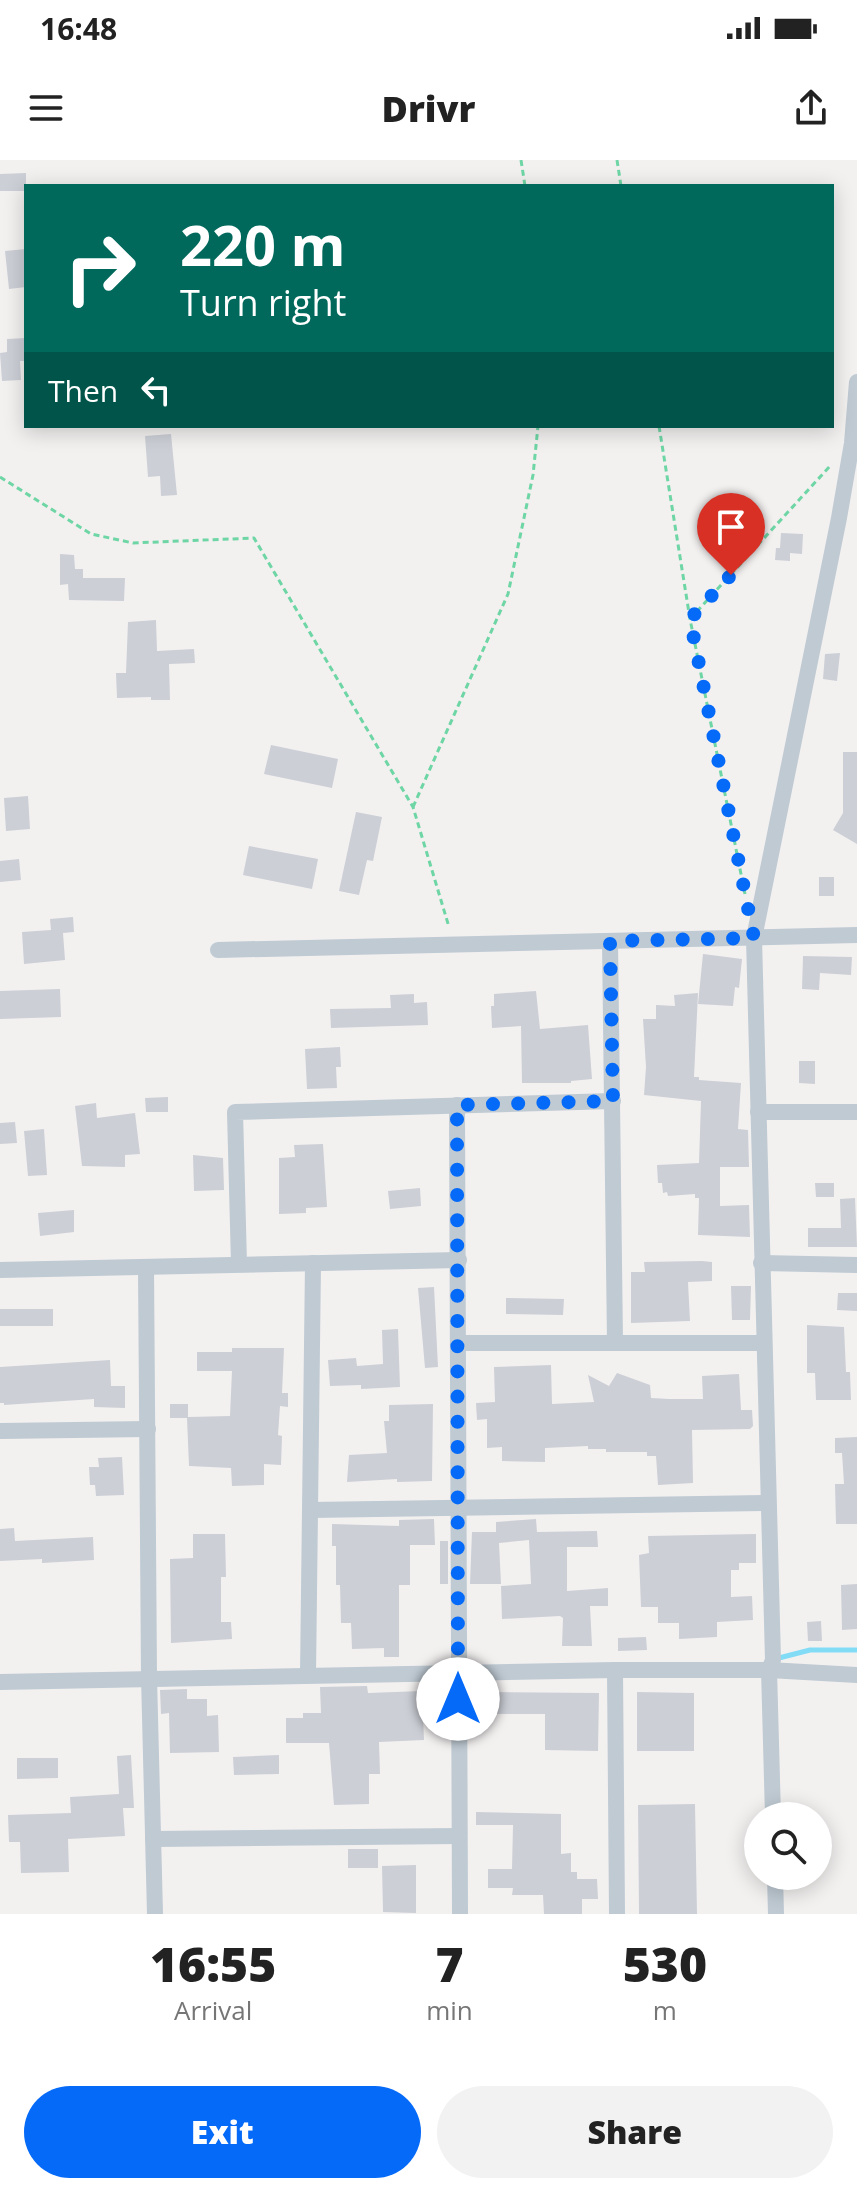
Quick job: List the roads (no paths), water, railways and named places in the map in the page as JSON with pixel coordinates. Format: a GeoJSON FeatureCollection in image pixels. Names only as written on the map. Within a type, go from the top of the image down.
{"type":"FeatureCollection","features":[{"type":"Feature","properties":{"kind":"street"},"geometry":{"type":"LineString","coordinates":[[773,1802],[769,1670],[773,1660],[754,938],[839,518],[852,443],[857,382]]}},
{"type":"Feature","properties":{"kind":"street"},"geometry":{"type":"LineString","coordinates":[[218,950],[857,935]]}},
{"type":"Feature","properties":{"kind":"street"},"geometry":{"type":"LineString","coordinates":[[610,941],[615,1343]]}},
{"type":"Feature","properties":{"kind":"street"},"geometry":{"type":"LineString","coordinates":[[239,1264],[235,1112],[613,1101]]}},
{"type":"Feature","properties":{"kind":"street"},"geometry":{"type":"LineString","coordinates":[[457,1105],[460,1914]]}},
{"type":"Feature","properties":{"kind":"street"},"geometry":{"type":"LineString","coordinates":[[758,1112],[857,1112]]}},
{"type":"Feature","properties":{"kind":"street"},"geometry":{"type":"LineString","coordinates":[[0,1270],[459,1260]]}},
{"type":"Feature","properties":{"kind":"street"},"geometry":{"type":"LineString","coordinates":[[308,1675],[313,1263]]}},
{"type":"Feature","properties":{"kind":"street"},"geometry":{"type":"LineString","coordinates":[[761,1263],[857,1265]]}},
{"type":"Feature","properties":{"kind":"street"},"geometry":{"type":"LineString","coordinates":[[146,1267],[149,1677],[155,1914]]}},
{"type":"Feature","properties":{"kind":"street"},"geometry":{"type":"LineString","coordinates":[[458,1343],[763,1343]]}},
{"type":"Feature","properties":{"kind":"street"},"geometry":{"type":"LineString","coordinates":[[0,1431],[148,1429]]}},
{"type":"Feature","properties":{"kind":"street"},"geometry":{"type":"LineString","coordinates":[[310,1510],[767,1503]]}},
{"type":"Feature","properties":{"kind":"street"},"geometry":{"type":"LineString","coordinates":[[615,1670],[617,1914]]}},
{"type":"Feature","properties":{"kind":"street"},"geometry":{"type":"LineString","coordinates":[[0,1682],[458,1671],[769,1670],[857,1675]]}},
{"type":"Feature","properties":{"kind":"street"},"geometry":{"type":"LineString","coordinates":[[153,1839],[459,1836]]}},
{"type":"Feature","properties":{"kind":"street"},"geometry":{"type":"LineString","coordinates":[[775,1890],[776,1914]]}},
{"type":"Feature","properties":{"kind":"waterway"},"geometry":{"type":"LineString","coordinates":[[775,1659],[810,1650],[857,1650]]}}]}
